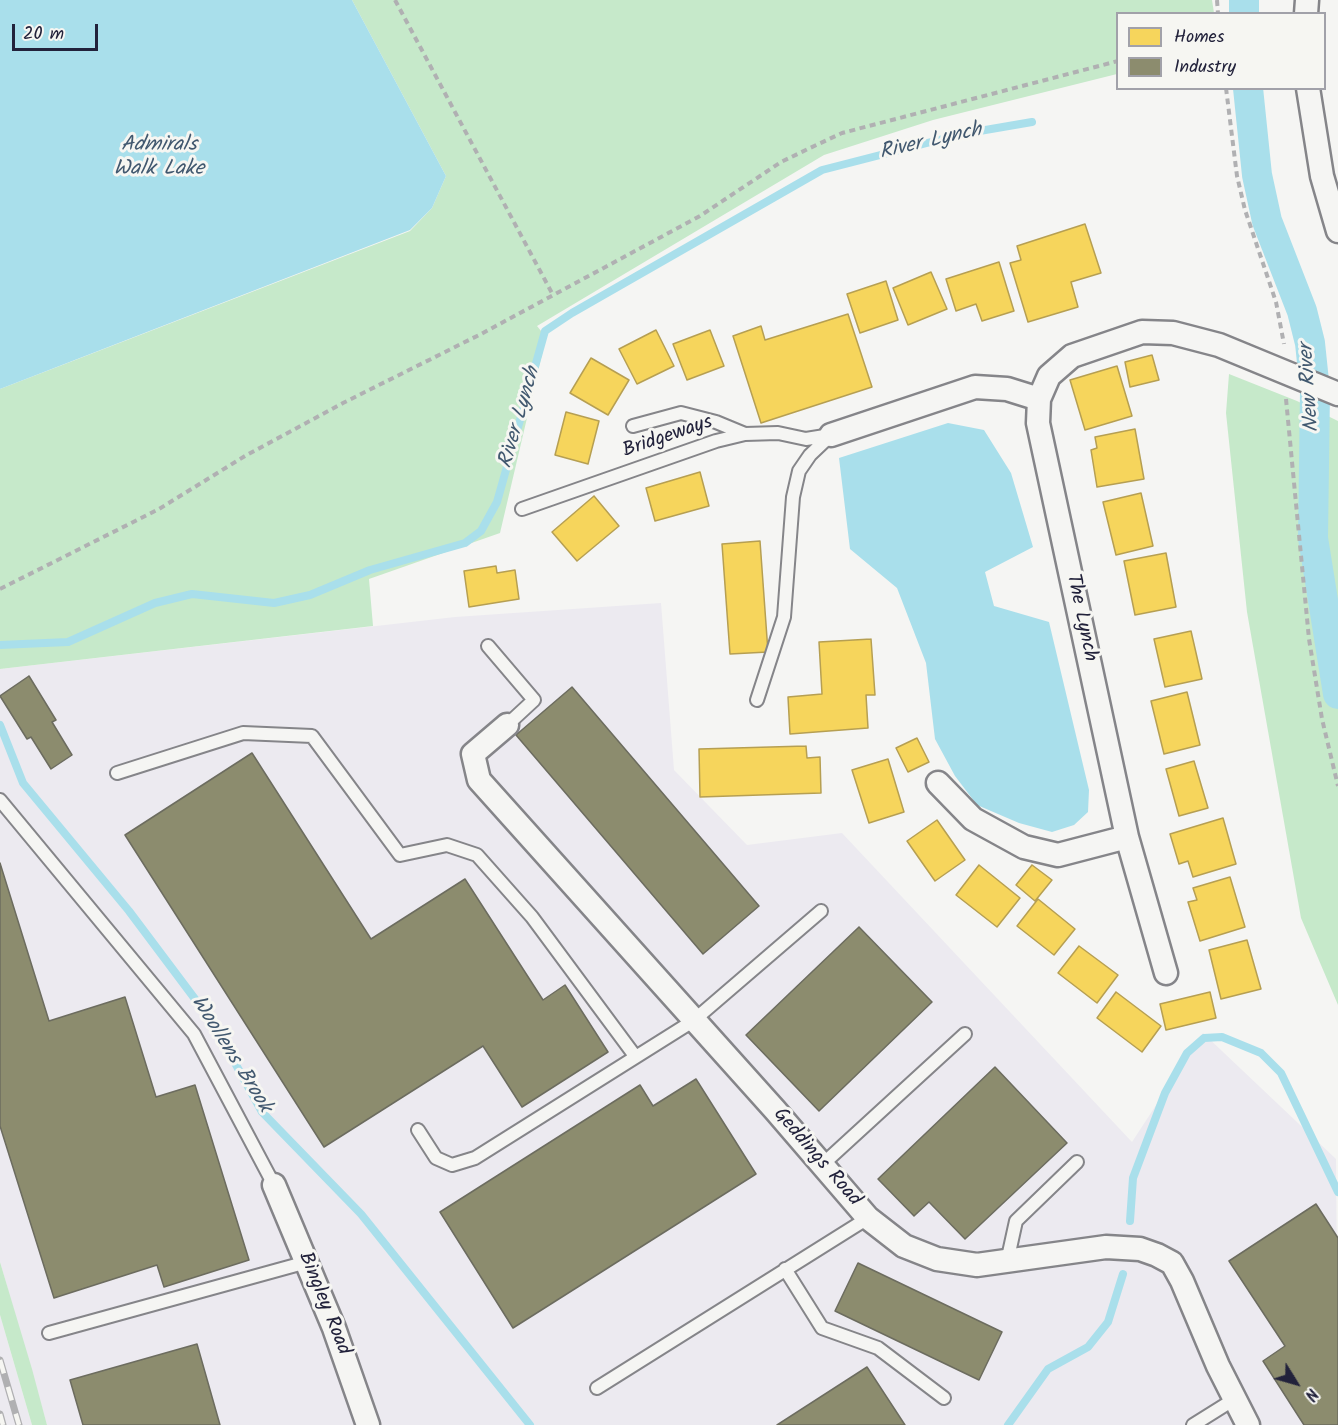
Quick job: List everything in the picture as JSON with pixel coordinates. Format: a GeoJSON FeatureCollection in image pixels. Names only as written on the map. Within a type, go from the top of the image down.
{"type":"FeatureCollection","features":[{"type":"Feature","properties":{"kind":"street"},"geometry":{"type":"LineString","coordinates":[[1308,90],[1322,176],[1338,231]]}},
{"type":"Feature","properties":{"kind":"street"},"geometry":{"type":"LineString","coordinates":[[831,435],[975,387],[1007,388],[1039,399],[1049,376],[1072,356],[1142,332],[1173,333],[1211,342],[1338,394]]}},
{"type":"Feature","properties":{"kind":"street","name":"The Lynch"},"geometry":{"type":"LineString","coordinates":[[1039,399],[1038,423],[1127,837],[1166,973]]}},
{"type":"Feature","properties":{"kind":"street","name":"Geddings Road"},"geometry":{"type":"LineString","coordinates":[[507,724],[473,754],[479,780],[823,1164],[868,1218],[904,1246],[937,1259],[977,1266],[1079,1250],[1134,1248],[1172,1263],[1233,1400],[1248,1425]]}},
{"type":"Feature","properties":{"kind":"street"},"geometry":{"type":"LineString","coordinates":[[938,783],[973,819],[1024,847],[1058,855],[1127,837]]}},
{"type":"Feature","properties":{"kind":"street","name":"Bingley Road"},"geometry":{"type":"LineString","coordinates":[[274,1185],[334,1328],[368,1425]]}},
{"type":"Feature","properties":{"kind":"lane"},"geometry":{"type":"LineString","coordinates":[[633,426],[681,413],[717,422],[745,434]]}},
{"type":"Feature","properties":{"kind":"lane","name":"Bridgeways"},"geometry":{"type":"LineString","coordinates":[[522,509],[716,441],[745,434],[778,433],[806,439],[831,435]]}},
{"type":"Feature","properties":{"kind":"lane"},"geometry":{"type":"LineString","coordinates":[[757,700],[783,617],[793,497],[799,471],[810,455],[831,435]]}},
{"type":"Feature","properties":{"kind":"lane"},"geometry":{"type":"LineString","coordinates":[[488,646],[534,700],[507,724]]}},
{"type":"Feature","properties":{"kind":"lane"},"geometry":{"type":"LineString","coordinates":[[117,773],[243,733],[312,736],[400,855],[447,845],[477,855],[532,917],[635,1056]]}},
{"type":"Feature","properties":{"kind":"lane"},"geometry":{"type":"LineString","coordinates":[[0,800],[194,1034],[274,1185]]}},
{"type":"Feature","properties":{"kind":"lane"},"geometry":{"type":"LineString","coordinates":[[418,1130],[436,1158],[452,1166],[474,1158],[693,1021],[821,911]]}},
{"type":"Feature","properties":{"kind":"lane"},"geometry":{"type":"LineString","coordinates":[[823,1164],[964,1034]]}},
{"type":"Feature","properties":{"kind":"lane"},"geometry":{"type":"LineString","coordinates":[[1007,1262],[1016,1221],[1077,1162]]}},
{"type":"Feature","properties":{"kind":"lane"},"geometry":{"type":"LineString","coordinates":[[597,1389],[868,1218]]}},
{"type":"Feature","properties":{"kind":"lane"},"geometry":{"type":"LineString","coordinates":[[48,1333],[307,1262]]}},
{"type":"Feature","properties":{"kind":"lane"},"geometry":{"type":"LineString","coordinates":[[785,1269],[822,1328],[878,1348],[944,1398]]}},
{"type":"Feature","properties":{"kind":"lane"},"geometry":{"type":"LineString","coordinates":[[1193,1425],[1233,1400]]}},
{"type":"Feature","properties":{"kind":"path"},"geometry":{"type":"LineString","coordinates":[[395,0],[554,295]]}},
{"type":"Feature","properties":{"kind":"path"},"geometry":{"type":"LineString","coordinates":[[0,589],[159,509],[245,456],[554,295],[700,216],[781,162],[842,133],[1116,62]]}},
{"type":"Feature","properties":{"kind":"path"},"geometry":{"type":"LineString","coordinates":[[1226,90],[1237,176],[1245,210],[1276,302],[1290,373],[1285,394],[1300,563],[1322,718],[1338,786]]}},
{"type":"Feature","properties":{"kind":"shaded area"},"geometry":{"type":"Polygon","coordinates":[[[661,603],[674,770],[747,845],[842,833],[1132,1142],[1203,1033],[1336,1159],[1338,1425],[47,1425],[0,1262],[0,669],[455,617],[661,603]]]}},
{"type":"Feature","properties":{"kind":"shaded area"},"geometry":{"type":"Polygon","coordinates":[[[0,1315],[32,1425],[0,1425],[0,1315]]]}},
{"type":"Feature","properties":{"kind":"green space"},"geometry":{"type":"Polygon","coordinates":[[[352,0],[1212,0],[1214,12],[1116,12],[1116,74],[933,120],[824,155],[537,326],[546,337],[500,533],[369,579],[373,626],[0,669],[0,389],[410,231],[432,208],[446,176],[352,0]]]}},
{"type":"Feature","properties":{"kind":"green space"},"geometry":{"type":"Polygon","coordinates":[[[1229,374],[1297,401],[1338,421],[1338,1005],[1301,918],[1247,612],[1226,413],[1229,374]]]}},
{"type":"Feature","properties":{"kind":"green space"},"geometry":{"type":"Polygon","coordinates":[[[0,1262],[47,1425],[32,1425],[0,1315],[0,1262]]]}},
{"type":"Feature","properties":{"kind":"water","name":"Admirals Walk Lake"},"geometry":{"type":"Polygon","coordinates":[[[0,0],[352,0],[446,176],[432,208],[410,230],[0,389],[0,0]]]}},
{"type":"Feature","properties":{"kind":"water"},"geometry":{"type":"Polygon","coordinates":[[[948,423],[984,430],[1011,473],[1033,547],[985,572],[994,606],[1049,622],[1089,790],[1088,812],[1074,825],[1052,832],[1019,823],[977,805],[955,776],[935,739],[926,663],[897,588],[850,549],[839,458],[948,423]]]}},
{"type":"Feature","properties":{"kind":"building: Homes"},"geometry":{"type":"Polygon","coordinates":[[[1085,224],[1101,273],[1071,282],[1078,307],[1028,322],[1010,263],[1021,260],[1017,246],[1085,224]]]}},
{"type":"Feature","properties":{"kind":"building: Homes"},"geometry":{"type":"Polygon","coordinates":[[[999,262],[1014,311],[982,321],[976,304],[956,311],[946,279],[999,262]]]}},
{"type":"Feature","properties":{"kind":"building: Homes"},"geometry":{"type":"Polygon","coordinates":[[[931,272],[947,309],[908,325],[893,288],[931,272]]]}},
{"type":"Feature","properties":{"kind":"building: Homes"},"geometry":{"type":"Polygon","coordinates":[[[886,281],[898,320],[860,333],[847,294],[886,281]]]}},
{"type":"Feature","properties":{"kind":"building: Homes"},"geometry":{"type":"Polygon","coordinates":[[[848,314],[872,387],[761,423],[733,336],[761,326],[765,340],[848,314]]]}},
{"type":"Feature","properties":{"kind":"building: Homes"},"geometry":{"type":"Polygon","coordinates":[[[656,330],[674,366],[637,384],[619,349],[656,330]]]}},
{"type":"Feature","properties":{"kind":"building: Homes"},"geometry":{"type":"Polygon","coordinates":[[[710,330],[724,366],[687,380],[673,344],[710,330]]]}},
{"type":"Feature","properties":{"kind":"building: Homes"},"geometry":{"type":"Polygon","coordinates":[[[1152,355],[1159,380],[1130,387],[1125,362],[1152,355]]]}},
{"type":"Feature","properties":{"kind":"building: Homes"},"geometry":{"type":"Polygon","coordinates":[[[591,358],[629,380],[608,415],[570,393],[591,358]]]}},
{"type":"Feature","properties":{"kind":"building: Homes"},"geometry":{"type":"Polygon","coordinates":[[[1117,366],[1132,416],[1085,430],[1070,380],[1117,366]]]}},
{"type":"Feature","properties":{"kind":"building: Homes"},"geometry":{"type":"Polygon","coordinates":[[[566,412],[599,421],[588,464],[555,455],[566,412]]]}},
{"type":"Feature","properties":{"kind":"building: Homes"},"geometry":{"type":"Polygon","coordinates":[[[1135,429],[1144,479],[1097,487],[1091,450],[1097,448],[1095,437],[1135,429]]]}},
{"type":"Feature","properties":{"kind":"building: Homes"},"geometry":{"type":"Polygon","coordinates":[[[700,472],[709,506],[655,521],[646,488],[700,472]]]}},
{"type":"Feature","properties":{"kind":"building: Homes"},"geometry":{"type":"Polygon","coordinates":[[[1141,493],[1153,546],[1116,555],[1103,502],[1141,493]]]}},
{"type":"Feature","properties":{"kind":"building: Homes"},"geometry":{"type":"Polygon","coordinates":[[[594,496],[619,526],[577,561],[552,532],[594,496]]]}},
{"type":"Feature","properties":{"kind":"building: Homes"},"geometry":{"type":"Polygon","coordinates":[[[760,541],[768,652],[730,654],[722,544],[760,541]]]}},
{"type":"Feature","properties":{"kind":"building: Homes"},"geometry":{"type":"Polygon","coordinates":[[[1166,553],[1176,607],[1135,615],[1124,561],[1166,553]]]}},
{"type":"Feature","properties":{"kind":"building: Homes"},"geometry":{"type":"Polygon","coordinates":[[[496,566],[497,573],[515,570],[519,599],[469,607],[464,571],[496,566]]]}},
{"type":"Feature","properties":{"kind":"building: Homes"},"geometry":{"type":"Polygon","coordinates":[[[1191,631],[1202,679],[1165,687],[1154,639],[1191,631]]]}},
{"type":"Feature","properties":{"kind":"building: Homes"},"geometry":{"type":"Polygon","coordinates":[[[871,639],[875,695],[866,695],[868,728],[790,734],[788,697],[822,694],[819,642],[871,639]]]}},
{"type":"Feature","properties":{"kind":"building: Homes"},"geometry":{"type":"Polygon","coordinates":[[[1187,692],[1200,745],[1164,754],[1151,701],[1187,692]]]}},
{"type":"Feature","properties":{"kind":"building: Homes"},"geometry":{"type":"Polygon","coordinates":[[[917,738],[929,762],[908,772],[896,748],[917,738]]]}},
{"type":"Feature","properties":{"kind":"building: Homes"},"geometry":{"type":"Polygon","coordinates":[[[806,746],[807,758],[820,757],[821,793],[700,797],[699,749],[806,746]]]}},
{"type":"Feature","properties":{"kind":"building: Homes"},"geometry":{"type":"Polygon","coordinates":[[[888,759],[904,812],[869,823],[852,770],[888,759]]]}},
{"type":"Feature","properties":{"kind":"building: Homes"},"geometry":{"type":"Polygon","coordinates":[[[1194,761],[1208,808],[1179,816],[1166,769],[1194,761]]]}},
{"type":"Feature","properties":{"kind":"building: Homes"},"geometry":{"type":"Polygon","coordinates":[[[1223,818],[1236,864],[1193,877],[1188,861],[1179,864],[1170,834],[1223,818]]]}},
{"type":"Feature","properties":{"kind":"building: Homes"},"geometry":{"type":"Polygon","coordinates":[[[937,820],[965,860],[935,881],[907,841],[937,820]]]}},
{"type":"Feature","properties":{"kind":"building: Homes"},"geometry":{"type":"Polygon","coordinates":[[[979,865],[1020,898],[997,927],[956,895],[979,865]]]}},
{"type":"Feature","properties":{"kind":"building: Homes"},"geometry":{"type":"Polygon","coordinates":[[[1032,865],[1052,880],[1035,901],[1016,885],[1032,865]]]}},
{"type":"Feature","properties":{"kind":"building: Homes"},"geometry":{"type":"Polygon","coordinates":[[[1230,877],[1245,927],[1200,941],[1188,902],[1197,900],[1193,888],[1230,877]]]}},
{"type":"Feature","properties":{"kind":"building: Homes"},"geometry":{"type":"Polygon","coordinates":[[[1038,899],[1075,929],[1054,955],[1017,926],[1038,899]]]}},
{"type":"Feature","properties":{"kind":"building: Homes"},"geometry":{"type":"Polygon","coordinates":[[[1247,940],[1261,989],[1221,999],[1209,950],[1247,940]]]}},
{"type":"Feature","properties":{"kind":"building: Homes"},"geometry":{"type":"Polygon","coordinates":[[[1079,946],[1118,975],[1097,1003],[1058,973],[1079,946]]]}},
{"type":"Feature","properties":{"kind":"building: Homes"},"geometry":{"type":"Polygon","coordinates":[[[1116,992],[1161,1026],[1142,1052],[1097,1018],[1116,992]]]}},
{"type":"Feature","properties":{"kind":"building: Homes"},"geometry":{"type":"Polygon","coordinates":[[[1210,992],[1216,1018],[1166,1030],[1160,1004],[1210,992]]]}},
{"type":"Feature","properties":{"kind":"building: Industry"},"geometry":{"type":"Polygon","coordinates":[[[29,676],[56,720],[52,722],[72,755],[51,769],[31,737],[27,739],[0,696],[29,676]]]}},
{"type":"Feature","properties":{"kind":"building: Industry"},"geometry":{"type":"Polygon","coordinates":[[[572,687],[759,906],[703,954],[516,735],[572,687]]]}},
{"type":"Feature","properties":{"kind":"building: Industry"},"geometry":{"type":"Polygon","coordinates":[[[252,753],[371,939],[465,879],[543,1000],[565,985],[608,1052],[522,1107],[483,1046],[324,1147],[125,835],[252,753]]]}},
{"type":"Feature","properties":{"kind":"building: Industry"},"geometry":{"type":"Polygon","coordinates":[[[0,863],[49,1021],[125,997],[156,1097],[195,1085],[249,1260],[164,1287],[157,1265],[54,1298],[0,1126],[0,863]]]}},
{"type":"Feature","properties":{"kind":"building: Industry"},"geometry":{"type":"Polygon","coordinates":[[[859,927],[932,1002],[819,1111],[746,1035],[859,927]]]}},
{"type":"Feature","properties":{"kind":"building: Industry"},"geometry":{"type":"Polygon","coordinates":[[[995,1067],[1067,1143],[965,1239],[929,1202],[914,1216],[878,1179],[995,1067]]]}},
{"type":"Feature","properties":{"kind":"building: Industry"},"geometry":{"type":"Polygon","coordinates":[[[696,1079],[756,1174],[513,1328],[440,1212],[640,1085],[653,1106],[696,1079]]]}},
{"type":"Feature","properties":{"kind":"building: Industry"},"geometry":{"type":"Polygon","coordinates":[[[1316,1204],[1338,1238],[1338,1425],[1304,1425],[1263,1361],[1285,1346],[1229,1261],[1316,1204]]]}},
{"type":"Feature","properties":{"kind":"building: Industry"},"geometry":{"type":"Polygon","coordinates":[[[858,1263],[1002,1332],[979,1380],[835,1311],[858,1263]]]}},
{"type":"Feature","properties":{"kind":"building: Industry"},"geometry":{"type":"Polygon","coordinates":[[[197,1344],[220,1425],[83,1425],[70,1380],[197,1344]]]}},
{"type":"Feature","properties":{"kind":"building: Industry"},"geometry":{"type":"Polygon","coordinates":[[[867,1367],[905,1425],[777,1425],[867,1367]]]}},
{"type":"Feature","properties":{"kind":"waterway","name":"New River"},"geometry":{"type":"LineString","coordinates":[[1244,0],[1244,12]]}},
{"type":"Feature","properties":{"kind":"waterway","name":"New River"},"geometry":{"type":"LineString","coordinates":[[1248,90],[1257,175],[1267,221],[1302,311],[1310,343],[1315,391],[1313,538],[1338,694]]}},
{"type":"Feature","properties":{"kind":"waterway","name":"River Lynch"},"geometry":{"type":"LineString","coordinates":[[0,645],[68,642],[155,603],[192,594],[274,603],[310,595],[370,570],[465,543],[481,531],[497,502],[545,331],[572,313],[822,170],[962,134],[1032,122]]}},
{"type":"Feature","properties":{"kind":"waterway","name":"Woollens Brook"},"geometry":{"type":"LineString","coordinates":[[0,725],[23,783],[129,911],[213,1023],[262,1112],[361,1214],[530,1425]]}},
{"type":"Feature","properties":{"kind":"waterway","name":"Woollens Brook"},"geometry":{"type":"LineString","coordinates":[[1130,1221],[1133,1178],[1165,1093],[1187,1053],[1204,1038],[1222,1037],[1261,1053],[1281,1073],[1338,1192]]}},
{"type":"Feature","properties":{"kind":"waterway","name":"Woollens Brook"},"geometry":{"type":"LineString","coordinates":[[1008,1425],[1048,1369],[1088,1347],[1108,1322],[1123,1274]]}},
{"type":"Feature","properties":{"kind":"railway"},"geometry":{"type":"LineString","coordinates":[[0,1360],[19,1425]]}},
{"type":"Feature","properties":{"kind":"railway"},"geometry":{"type":"LineString","coordinates":[[0,1414],[3,1425]]}}]}
